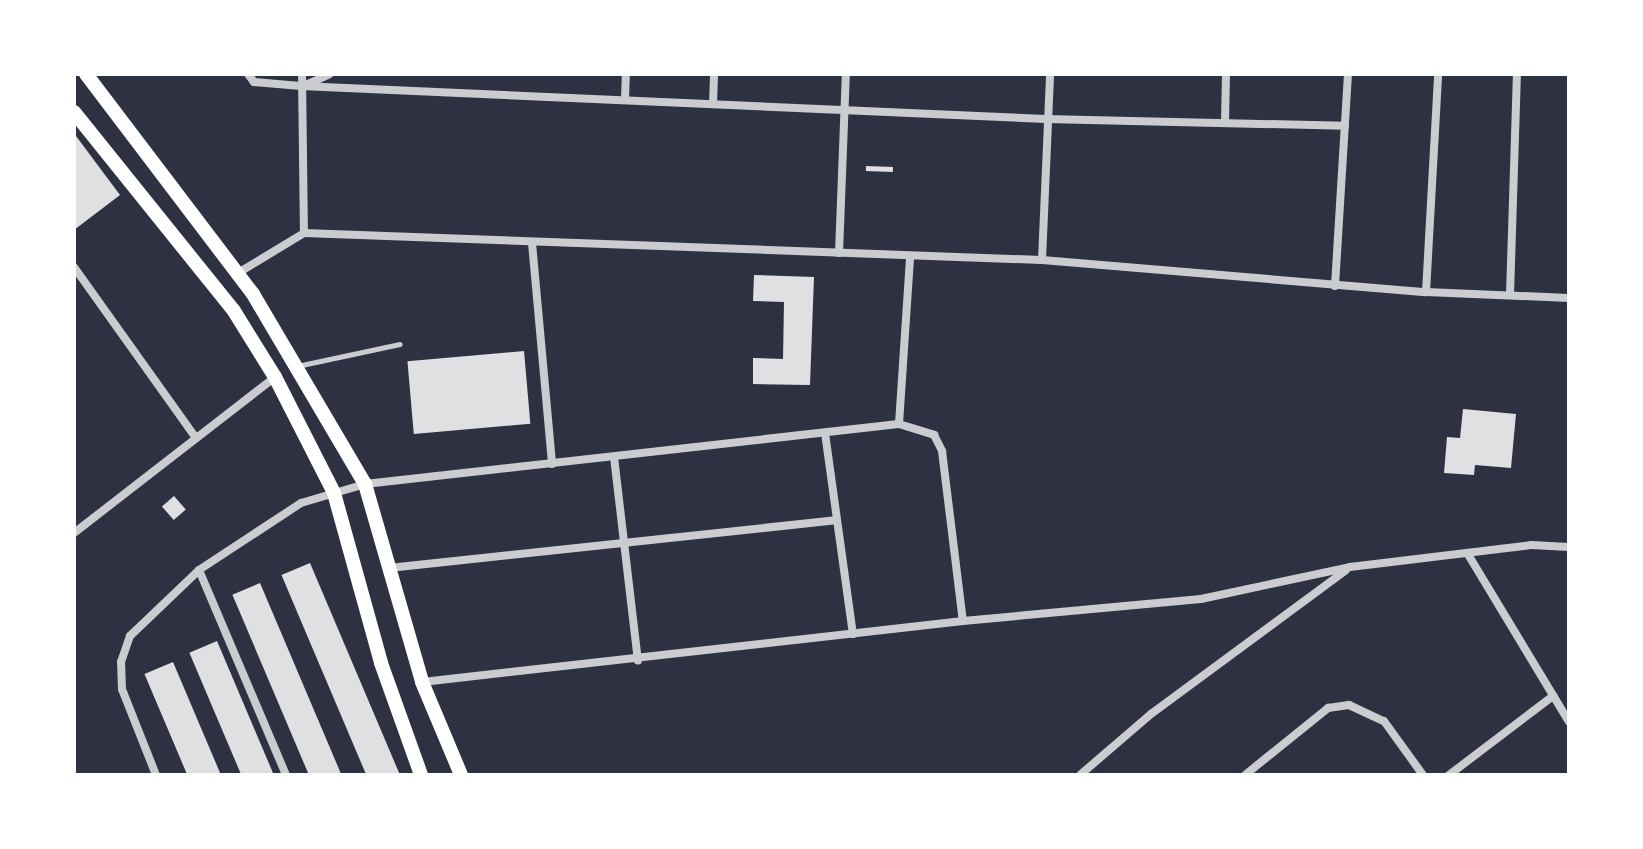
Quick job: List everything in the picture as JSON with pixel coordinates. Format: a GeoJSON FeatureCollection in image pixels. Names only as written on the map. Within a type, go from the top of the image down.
{"type":"FeatureCollection","features":[{"type":"Feature","properties":{"kind":"main road"},"geometry":{"type":"LineString","coordinates":[[86,74],[238,273],[365,484],[422,682],[461,775]]}},
{"type":"Feature","properties":{"kind":"main road"},"geometry":{"type":"LineString","coordinates":[[76,117],[234,311],[275,377],[334,493],[381,663],[421,775]]}},
{"type":"Feature","properties":{"kind":"street"},"geometry":{"type":"LineString","coordinates":[[248,74],[254,82],[301,86],[1045,119],[1345,126]]}},
{"type":"Feature","properties":{"kind":"street"},"geometry":{"type":"LineString","coordinates":[[302,74],[304,233]]}},
{"type":"Feature","properties":{"kind":"street"},"geometry":{"type":"LineString","coordinates":[[301,86],[330,74]]}},
{"type":"Feature","properties":{"kind":"street"},"geometry":{"type":"LineString","coordinates":[[625,99],[626,74]]}},
{"type":"Feature","properties":{"kind":"street"},"geometry":{"type":"LineString","coordinates":[[713,104],[714,74]]}},
{"type":"Feature","properties":{"kind":"street"},"geometry":{"type":"LineString","coordinates":[[839,253],[846,74]]}},
{"type":"Feature","properties":{"kind":"street"},"geometry":{"type":"LineString","coordinates":[[1042,260],[1045,119],[1050,74]]}},
{"type":"Feature","properties":{"kind":"street"},"geometry":{"type":"LineString","coordinates":[[1225,122],[1226,74]]}},
{"type":"Feature","properties":{"kind":"street"},"geometry":{"type":"LineString","coordinates":[[1335,286],[1348,74]]}},
{"type":"Feature","properties":{"kind":"street"},"geometry":{"type":"LineString","coordinates":[[1426,292],[1438,74]]}},
{"type":"Feature","properties":{"kind":"street"},"geometry":{"type":"LineString","coordinates":[[1510,295],[1517,74]]}},
{"type":"Feature","properties":{"kind":"street"},"geometry":{"type":"LineString","coordinates":[[238,273],[304,233],[1042,260],[1335,286],[1569,298]]}},
{"type":"Feature","properties":{"kind":"street"},"geometry":{"type":"LineString","coordinates":[[532,243],[552,464]]}},
{"type":"Feature","properties":{"kind":"street"},"geometry":{"type":"LineString","coordinates":[[899,424],[910,257]]}},
{"type":"Feature","properties":{"kind":"street"},"geometry":{"type":"LineString","coordinates":[[74,267],[196,438]]}},
{"type":"Feature","properties":{"kind":"street"},"geometry":{"type":"LineString","coordinates":[[74,533],[275,377]]}},
{"type":"Feature","properties":{"kind":"street"},"geometry":{"type":"LineString","coordinates":[[156,775],[122,689],[121,662],[138,625],[199,570],[262,524],[301,503],[365,484],[899,424],[934,435],[942,451],[963,621]]}},
{"type":"Feature","properties":{"kind":"street"},"geometry":{"type":"LineString","coordinates":[[825,433],[853,634]]}},
{"type":"Feature","properties":{"kind":"street"},"geometry":{"type":"LineString","coordinates":[[614,457],[638,661]]}},
{"type":"Feature","properties":{"kind":"street"},"geometry":{"type":"LineString","coordinates":[[389,568],[625,546],[835,520]]}},
{"type":"Feature","properties":{"kind":"street"},"geometry":{"type":"LineString","coordinates":[[422,682],[638,661],[963,621],[1201,599],[1350,567],[1469,556],[1531,545],[1569,547]]}},
{"type":"Feature","properties":{"kind":"street"},"geometry":{"type":"LineString","coordinates":[[1469,556],[1569,722]]}},
{"type":"Feature","properties":{"kind":"street"},"geometry":{"type":"LineString","coordinates":[[1080,775],[1151,714],[1350,567]]}},
{"type":"Feature","properties":{"kind":"street"},"geometry":{"type":"LineString","coordinates":[[199,570],[286,775]]}},
{"type":"Feature","properties":{"kind":"street"},"geometry":{"type":"LineString","coordinates":[[1449,775],[1553,696]]}},
{"type":"Feature","properties":{"kind":"street"},"geometry":{"type":"LineString","coordinates":[[1245,775],[1254,763],[1328,708],[1349,705],[1384,721],[1423,775]]}},
{"type":"Feature","properties":{"kind":"lane"},"geometry":{"type":"LineString","coordinates":[[296,366],[400,344]]}},
{"type":"Feature","properties":{"kind":"building"},"geometry":{"type":"Polygon","coordinates":[[[76,136],[120,195],[74,230],[74,138],[76,136]]]}},
{"type":"Feature","properties":{"kind":"building"},"geometry":{"type":"Polygon","coordinates":[[[866,166],[893,167],[893,172],[866,171],[866,166]]]}},
{"type":"Feature","properties":{"kind":"building"},"geometry":{"type":"Polygon","coordinates":[[[754,275],[814,277],[810,385],[753,384],[753,358],[783,359],[784,302],[753,301],[754,275]]]}},
{"type":"Feature","properties":{"kind":"building"},"geometry":{"type":"Polygon","coordinates":[[[524,351],[530,424],[414,434],[407,361],[524,351]]]}},
{"type":"Feature","properties":{"kind":"building"},"geometry":{"type":"Polygon","coordinates":[[[1463,409],[1516,414],[1511,468],[1475,465],[1474,475],[1444,473],[1447,437],[1460,438],[1463,409]]]}},
{"type":"Feature","properties":{"kind":"building"},"geometry":{"type":"Polygon","coordinates":[[[174,496],[186,510],[174,520],[162,506],[174,496]]]}},
{"type":"Feature","properties":{"kind":"building"},"geometry":{"type":"Polygon","coordinates":[[[310,563],[400,775],[366,775],[281,575],[310,563]]]}},
{"type":"Feature","properties":{"kind":"building"},"geometry":{"type":"Polygon","coordinates":[[[260,583],[341,775],[309,775],[232,595],[260,583]]]}},
{"type":"Feature","properties":{"kind":"building"},"geometry":{"type":"Polygon","coordinates":[[[217,641],[274,775],[241,775],[189,653],[217,641]]]}},
{"type":"Feature","properties":{"kind":"building"},"geometry":{"type":"Polygon","coordinates":[[[173,662],[221,775],[187,775],[144,674],[173,662]]]}}]}
